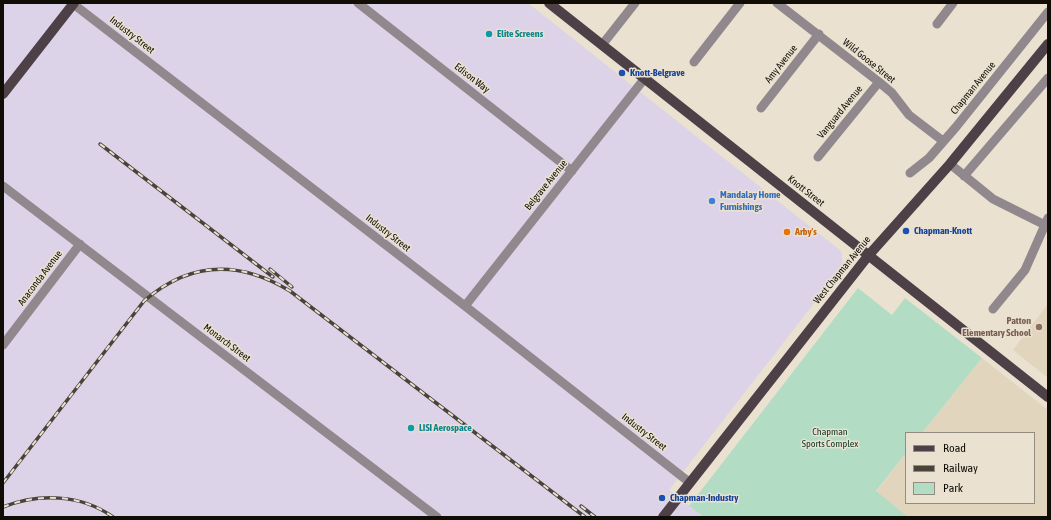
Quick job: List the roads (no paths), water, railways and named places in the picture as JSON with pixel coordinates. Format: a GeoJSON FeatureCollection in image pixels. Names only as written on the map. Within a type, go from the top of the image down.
{"type":"FeatureCollection","features":[{"type":"Feature","properties":{"kind":"main road"},"geometry":{"type":"LineString","coordinates":[[3,94],[73,3]]}},
{"type":"Feature","properties":{"kind":"main road","name":"Knott Street"},"geometry":{"type":"LineString","coordinates":[[549,3],[1048,397]]}},
{"type":"Feature","properties":{"kind":"main road","name":"West Chapman Avenue"},"geometry":{"type":"LineString","coordinates":[[663,517],[868,256],[950,164],[1048,44]]}},
{"type":"Feature","properties":{"kind":"street","name":"Industry Street"},"geometry":{"type":"LineString","coordinates":[[73,3],[465,306],[689,482]]}},
{"type":"Feature","properties":{"kind":"street","name":"Edison Way"},"geometry":{"type":"LineString","coordinates":[[358,3],[572,171]]}},
{"type":"Feature","properties":{"kind":"street"},"geometry":{"type":"LineString","coordinates":[[602,45],[635,3]]}},
{"type":"Feature","properties":{"kind":"street"},"geometry":{"type":"LineString","coordinates":[[694,62],[740,3]]}},
{"type":"Feature","properties":{"kind":"street","name":"Wild Goose Street"},"geometry":{"type":"LineString","coordinates":[[777,3],[819,34],[879,82],[892,93],[909,115],[943,141]]}},
{"type":"Feature","properties":{"kind":"street"},"geometry":{"type":"LineString","coordinates":[[937,24],[953,3]]}},
{"type":"Feature","properties":{"kind":"street","name":"Chapman Avenue"},"geometry":{"type":"LineString","coordinates":[[910,173],[929,158],[974,105],[1048,12]]}},
{"type":"Feature","properties":{"kind":"street","name":"Amy Avenue"},"geometry":{"type":"LineString","coordinates":[[761,108],[819,34]]}},
{"type":"Feature","properties":{"kind":"street","name":"Belgrave Avenue"},"geometry":{"type":"LineString","coordinates":[[465,306],[645,78]]}},
{"type":"Feature","properties":{"kind":"street"},"geometry":{"type":"LineString","coordinates":[[964,176],[1048,78]]}},
{"type":"Feature","properties":{"kind":"street","name":"Vanguard Avenue"},"geometry":{"type":"LineString","coordinates":[[818,157],[879,82]]}},
{"type":"Feature","properties":{"kind":"street"},"geometry":{"type":"LineString","coordinates":[[950,164],[993,200],[1046,221],[1025,270],[993,309]]}},
{"type":"Feature","properties":{"kind":"street","name":"Monarch Street"},"geometry":{"type":"LineString","coordinates":[[3,186],[437,517]]}},
{"type":"Feature","properties":{"kind":"street","name":"Anaconda Avenue"},"geometry":{"type":"LineString","coordinates":[[3,345],[80,244]]}},
{"type":"Feature","properties":{"kind":"railway"},"geometry":{"type":"LineString","coordinates":[[100,144],[273,277]]}},
{"type":"Feature","properties":{"kind":"railway"},"geometry":{"type":"LineString","coordinates":[[3,483],[144,301],[161,288],[179,278],[197,272],[215,269],[234,270],[252,274],[271,281],[290,291],[585,517]]}},
{"type":"Feature","properties":{"kind":"railway"},"geometry":{"type":"LineString","coordinates":[[270,269],[292,287]]}},
{"type":"Feature","properties":{"kind":"railway"},"geometry":{"type":"LineString","coordinates":[[3,507],[31,499],[60,498],[74,500],[101,509],[113,517]]}},
{"type":"Feature","properties":{"kind":"railway"},"geometry":{"type":"LineString","coordinates":[[581,506],[595,517]]}},
{"type":"Feature","properties":{"kind":"place","name":"Elite Screens"},"geometry":{"type":"Point","coordinates":[489,34]}},
{"type":"Feature","properties":{"kind":"place","name":"Knott-Belgrave"},"geometry":{"type":"Point","coordinates":[622,73]}},
{"type":"Feature","properties":{"kind":"place","name":"Mandalay Home Furnishings"},"geometry":{"type":"Point","coordinates":[712,201]}},
{"type":"Feature","properties":{"kind":"place","name":"Chapman-Knott"},"geometry":{"type":"Point","coordinates":[906,231]}},
{"type":"Feature","properties":{"kind":"place","name":"Arby's"},"geometry":{"type":"Point","coordinates":[787,232]}},
{"type":"Feature","properties":{"kind":"place","name":"Patton Elementary School"},"geometry":{"type":"Point","coordinates":[1039,327]}},
{"type":"Feature","properties":{"kind":"place","name":"LISI Aerospace"},"geometry":{"type":"Point","coordinates":[411,428]}},
{"type":"Feature","properties":{"kind":"place","name":"Chapman-Industry"},"geometry":{"type":"Point","coordinates":[662,498]}},
{"type":"Feature","properties":{"kind":"park label","name":"Chapman Sports Complex"},"geometry":{"type":"Point","coordinates":[830,438]}}]}
